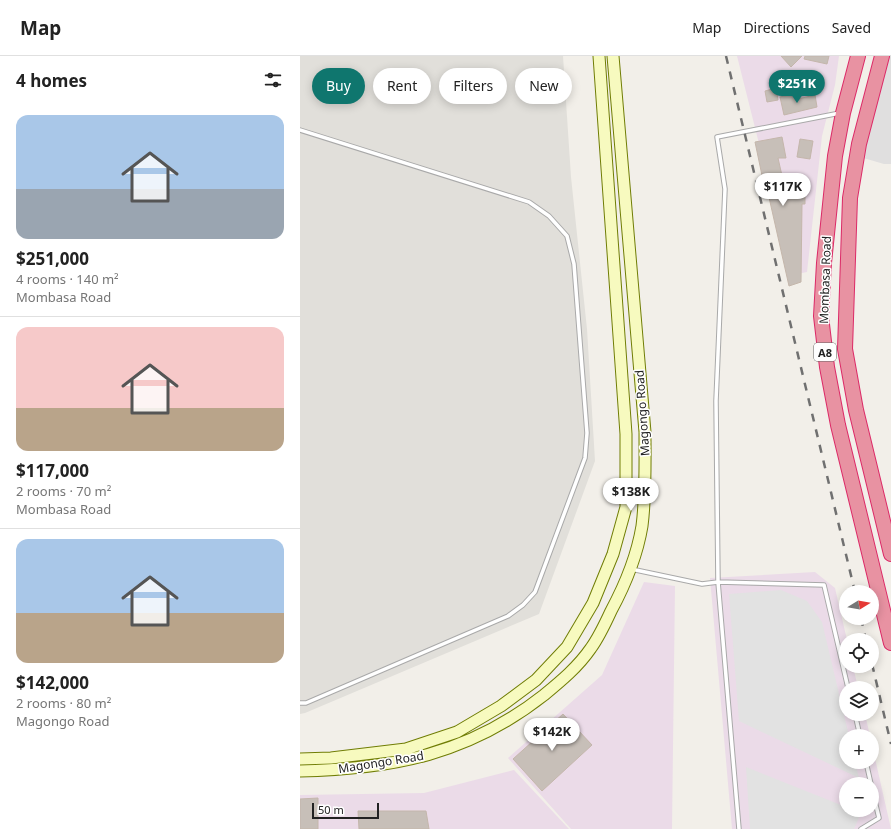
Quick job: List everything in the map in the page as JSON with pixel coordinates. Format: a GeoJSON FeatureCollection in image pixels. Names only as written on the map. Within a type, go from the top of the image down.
{"type":"FeatureCollection","features":[{"type":"Feature","properties":{"kind":"highway","name":"Mombasa Road"},"geometry":{"type":"LineString","coordinates":[[858,56],[843,113],[834,164],[824,263],[821,316],[827,367],[838,425],[891,643]]}},
{"type":"Feature","properties":{"kind":"highway","name":"Mombasa Road"},"geometry":{"type":"LineString","coordinates":[[882,56],[859,144],[850,198],[845,349],[856,410],[891,554]]}},
{"type":"Feature","properties":{"kind":"main road","name":"Magongo Road"},"geometry":{"type":"LineString","coordinates":[[300,759],[332,758],[406,749],[457,732],[501,706],[536,680],[567,646],[589,609],[613,554],[626,506],[626,434],[599,56]]}},
{"type":"Feature","properties":{"kind":"main road","name":"Magongo Road"},"geometry":{"type":"LineString","coordinates":[[300,771],[332,770],[421,758],[480,736],[521,713],[569,674],[590,649],[620,594],[630,568],[642,527],[645,486],[645,432],[613,56]]}},
{"type":"Feature","properties":{"kind":"main road"},"geometry":{"type":"LineString","coordinates":[[626,434],[645,432]]}},
{"type":"Feature","properties":{"kind":"lane"},"geometry":{"type":"LineString","coordinates":[[739,829],[718,582],[716,402],[725,189],[717,137],[843,113]]}},
{"type":"Feature","properties":{"kind":"lane"},"geometry":{"type":"LineString","coordinates":[[300,130],[529,202],[549,216],[566,236],[574,264],[587,433],[584,458],[535,592],[523,605],[508,616],[306,703],[300,703]]}},
{"type":"Feature","properties":{"kind":"lane"},"geometry":{"type":"LineString","coordinates":[[630,568],[702,584],[718,582],[824,585],[846,681]]}},
{"type":"Feature","properties":{"kind":"lane"},"geometry":{"type":"LineString","coordinates":[[861,829],[879,817]]}},
{"type":"Feature","properties":{"kind":"shaded area"},"geometry":{"type":"Polygon","coordinates":[[[300,56],[563,56],[564,68],[515,68],[515,104],[566,104],[571,177],[587,329],[595,461],[539,614],[300,714],[300,56]]]}},
{"type":"Feature","properties":{"kind":"shaded area"},"geometry":{"type":"Polygon","coordinates":[[[737,56],[839,56],[835,85],[822,136],[807,272],[792,275],[737,56]]]}},
{"type":"Feature","properties":{"kind":"shaded area"},"geometry":{"type":"Polygon","coordinates":[[[875,56],[891,56],[891,164],[884,164],[853,155],[875,56]]]}},
{"type":"Feature","properties":{"kind":"shaded area"},"geometry":{"type":"Polygon","coordinates":[[[815,572],[835,588],[839,605],[839,625],[844,625],[845,633],[839,633],[839,673],[855,673],[856,681],[839,681],[839,721],[867,721],[868,729],[839,729],[839,769],[877,769],[891,829],[732,829],[710,578],[815,572]]]}},
{"type":"Feature","properties":{"kind":"shaded area"},"geometry":{"type":"Polygon","coordinates":[[[644,582],[675,586],[672,829],[571,829],[508,758],[602,675],[644,582]]]}},
{"type":"Feature","properties":{"kind":"shaded area"},"geometry":{"type":"Polygon","coordinates":[[[781,590],[807,601],[822,622],[839,694],[839,721],[845,721],[847,729],[839,729],[839,768],[739,721],[729,594],[781,590]]]}},
{"type":"Feature","properties":{"kind":"shaded area"},"geometry":{"type":"Polygon","coordinates":[[[746,767],[839,804],[839,817],[859,817],[854,829],[750,829],[746,767]]]}},
{"type":"Feature","properties":{"kind":"shaded area"},"geometry":{"type":"Polygon","coordinates":[[[840,769],[857,769],[859,777],[840,769]]]}},
{"type":"Feature","properties":{"kind":"shaded area"},"geometry":{"type":"Polygon","coordinates":[[[514,770],[569,829],[300,829],[300,795],[424,793],[514,770]]]}},
{"type":"Feature","properties":{"kind":"building"},"geometry":{"type":"Polygon","coordinates":[[[781,56],[802,56],[791,67],[781,56]]]}},
{"type":"Feature","properties":{"kind":"building"},"geometry":{"type":"Polygon","coordinates":[[[805,56],[829,56],[827,64],[804,59],[805,56]]]}},
{"type":"Feature","properties":{"kind":"building"},"geometry":{"type":"Polygon","coordinates":[[[776,88],[778,100],[767,102],[765,91],[776,88]]]}},
{"type":"Feature","properties":{"kind":"building"},"geometry":{"type":"Polygon","coordinates":[[[797,93],[798,99],[815,95],[817,107],[784,115],[780,97],[797,93]]]}},
{"type":"Feature","properties":{"kind":"building"},"geometry":{"type":"Polygon","coordinates":[[[782,137],[786,158],[778,158],[785,189],[805,190],[805,204],[802,204],[801,282],[789,286],[755,142],[782,137]]]}},
{"type":"Feature","properties":{"kind":"building"},"geometry":{"type":"Polygon","coordinates":[[[800,139],[813,141],[810,159],[797,157],[800,139]]]}},
{"type":"Feature","properties":{"kind":"building"},"geometry":{"type":"Polygon","coordinates":[[[563,714],[592,745],[542,791],[513,759],[563,714]]]}},
{"type":"Feature","properties":{"kind":"building"},"geometry":{"type":"Polygon","coordinates":[[[318,798],[318,829],[300,829],[300,799],[318,798]]]}},
{"type":"Feature","properties":{"kind":"building"},"geometry":{"type":"Polygon","coordinates":[[[358,811],[426,811],[429,829],[359,829],[358,811]]]}},
{"type":"Feature","properties":{"kind":"railway"},"geometry":{"type":"LineString","coordinates":[[726,56],[853,585]]}},
{"type":"Feature","properties":{"kind":"railway"},"geometry":{"type":"LineString","coordinates":[[863,625],[864,633]]}},
{"type":"Feature","properties":{"kind":"railway"},"geometry":{"type":"LineString","coordinates":[[874,673],[891,744]]}}]}
